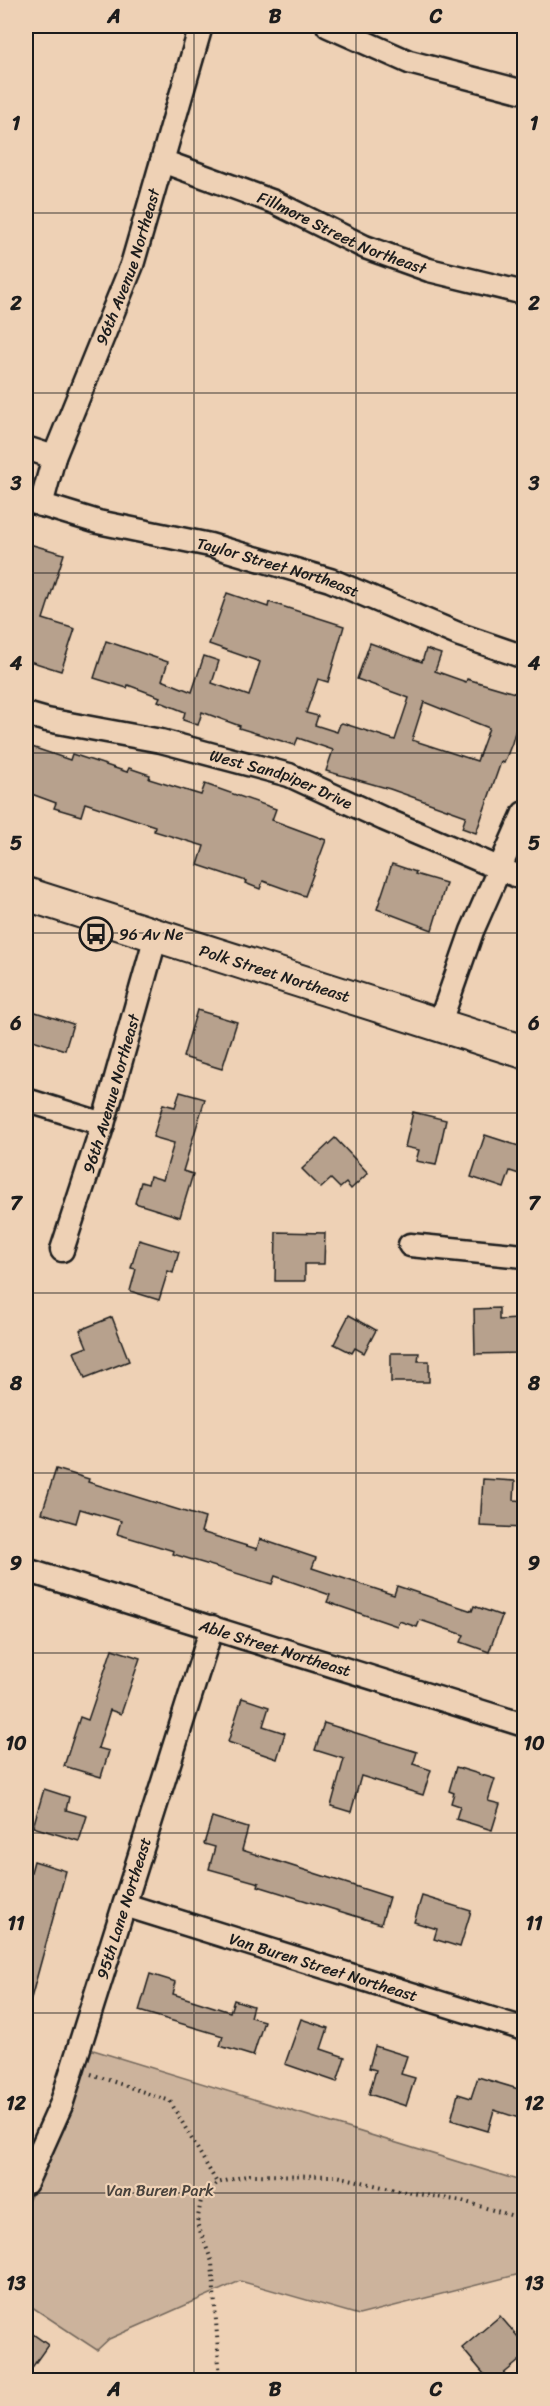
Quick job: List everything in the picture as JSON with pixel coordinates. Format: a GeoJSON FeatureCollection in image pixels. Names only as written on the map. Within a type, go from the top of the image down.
{"type":"FeatureCollection","features":[{"type":"Feature","properties":{"kind":"street","name":"96th Avenue Northeast"},"geometry":{"type":"LineString","coordinates":[[33,502],[54,457],[132,265],[201,26]]}},
{"type":"Feature","properties":{"kind":"street"},"geometry":{"type":"LineString","coordinates":[[328,26],[409,62],[525,92]]}},
{"type":"Feature","properties":{"kind":"street","name":"Fillmore Street Northeast"},"geometry":{"type":"LineString","coordinates":[[162,161],[274,202],[365,247],[429,270],[525,293]]}},
{"type":"Feature","properties":{"kind":"street"},"geometry":{"type":"LineString","coordinates":[[26,448],[54,457]]}},
{"type":"Feature","properties":{"kind":"street","name":"Taylor Street Northeast"},"geometry":{"type":"LineString","coordinates":[[33,502],[98,522],[210,546],[330,580],[460,634],[525,657]]}},
{"type":"Feature","properties":{"kind":"street","name":"West Sandpiper Drive"},"geometry":{"type":"LineString","coordinates":[[26,714],[46,720],[161,741],[290,775],[525,879]]}},
{"type":"Feature","properties":{"kind":"street"},"geometry":{"type":"LineString","coordinates":[[439,1025],[472,931],[525,813]]}},
{"type":"Feature","properties":{"kind":"street","name":"Polk Street Northeast"},"geometry":{"type":"LineString","coordinates":[[26,894],[525,1052]]}},
{"type":"Feature","properties":{"kind":"street","name":"96th Avenue Northeast"},"geometry":{"type":"LineString","coordinates":[[62,1250],[103,1124],[156,936]]}},
{"type":"Feature","properties":{"kind":"street"},"geometry":{"type":"LineString","coordinates":[[26,1100],[103,1124]]}},
{"type":"Feature","properties":{"kind":"street"},"geometry":{"type":"LineString","coordinates":[[410,1245],[525,1256]]}},
{"type":"Feature","properties":{"kind":"street","name":"Able Street Northeast"},"geometry":{"type":"LineString","coordinates":[[26,1570],[525,1725]]}},
{"type":"Feature","properties":{"kind":"street","name":"95th Lane Northeast"},"geometry":{"type":"LineString","coordinates":[[26,2183],[61,2105],[212,1627]]}},
{"type":"Feature","properties":{"kind":"street","name":"Van Buren Street Northeast"},"geometry":{"type":"LineString","coordinates":[[125,1905],[525,2029]]}},
{"type":"Feature","properties":{"kind":"path"},"geometry":{"type":"LineString","coordinates":[[73,2068],[170,2101],[216,2183]]}},
{"type":"Feature","properties":{"kind":"path"},"geometry":{"type":"LineString","coordinates":[[220,2380],[212,2262],[197,2223],[201,2200],[216,2183],[250,2175],[337,2176],[399,2191],[462,2201],[525,2219]]}},
{"type":"Feature","properties":{"kind":"green space","name":"Van Buren Park"},"geometry":{"type":"Polygon","coordinates":[[[90,2049],[524,2182],[524,2273],[359,2315],[240,2281],[109,2339],[97,2350],[26,2303],[26,2206],[53,2149],[90,2049]]]}},
{"type":"Feature","properties":{"kind":"building"},"geometry":{"type":"Polygon","coordinates":[[[26,543],[64,554],[43,619],[75,629],[61,671],[26,660],[26,594],[31,579],[26,577],[26,543]]]}},
{"type":"Feature","properties":{"kind":"building"},"geometry":{"type":"Polygon","coordinates":[[[227,593],[268,607],[269,602],[344,626],[328,682],[318,679],[306,713],[318,716],[315,725],[337,732],[342,723],[395,740],[409,698],[357,679],[370,643],[422,662],[426,649],[441,654],[435,671],[466,682],[467,679],[525,696],[512,743],[504,763],[501,762],[476,833],[462,828],[466,816],[390,789],[326,771],[333,750],[298,738],[295,745],[239,728],[240,726],[202,712],[198,725],[183,720],[185,712],[158,701],[160,697],[128,685],[127,688],[94,678],[106,641],[168,662],[162,680],[192,692],[204,656],[219,661],[212,683],[249,696],[260,662],[209,644],[227,593]],[[424,702],[412,740],[477,761],[489,728],[424,702]]]}},
{"type":"Feature","properties":{"kind":"building"},"geometry":{"type":"Polygon","coordinates":[[[32,747],[70,760],[72,754],[127,772],[129,768],[150,775],[149,779],[201,795],[205,784],[276,809],[272,820],[326,840],[305,896],[263,881],[260,889],[245,883],[246,881],[198,865],[204,846],[154,831],[155,826],[85,803],[81,816],[54,808],[56,803],[26,792],[26,765],[32,747]]]}},
{"type":"Feature","properties":{"kind":"building"},"geometry":{"type":"Polygon","coordinates":[[[392,864],[446,883],[432,930],[377,909],[392,864]]]}},
{"type":"Feature","properties":{"kind":"building"},"geometry":{"type":"Polygon","coordinates":[[[26,1009],[73,1024],[65,1050],[26,1038],[26,1009]]]}},
{"type":"Feature","properties":{"kind":"building"},"geometry":{"type":"Polygon","coordinates":[[[197,1010],[237,1022],[222,1069],[183,1057],[197,1010]]]}},
{"type":"Feature","properties":{"kind":"building"},"geometry":{"type":"Polygon","coordinates":[[[180,1092],[205,1099],[183,1171],[193,1174],[180,1217],[135,1203],[141,1182],[148,1184],[150,1176],[163,1180],[174,1143],[153,1137],[163,1104],[175,1107],[180,1092]]]}},
{"type":"Feature","properties":{"kind":"building"},"geometry":{"type":"Polygon","coordinates":[[[413,1112],[446,1120],[436,1165],[416,1161],[419,1150],[405,1147],[413,1112]]]}},
{"type":"Feature","properties":{"kind":"building"},"geometry":{"type":"Polygon","coordinates":[[[485,1135],[525,1148],[525,1176],[510,1171],[504,1188],[471,1177],[485,1135]]]}},
{"type":"Feature","properties":{"kind":"building"},"geometry":{"type":"Polygon","coordinates":[[[335,1138],[368,1173],[351,1189],[346,1183],[340,1188],[331,1179],[321,1188],[302,1169],[335,1138]]]}},
{"type":"Feature","properties":{"kind":"building"},"geometry":{"type":"Polygon","coordinates":[[[276,1232],[325,1233],[324,1264],[305,1264],[305,1281],[275,1281],[276,1232]]]}},
{"type":"Feature","properties":{"kind":"building"},"geometry":{"type":"Polygon","coordinates":[[[139,1240],[179,1252],[173,1273],[168,1271],[159,1300],[130,1291],[136,1269],[131,1268],[139,1240]]]}},
{"type":"Feature","properties":{"kind":"building"},"geometry":{"type":"Polygon","coordinates":[[[499,1308],[499,1320],[518,1319],[518,1353],[475,1354],[474,1309],[499,1308]]]}},
{"type":"Feature","properties":{"kind":"building"},"geometry":{"type":"Polygon","coordinates":[[[349,1315],[376,1330],[364,1353],[355,1348],[352,1353],[334,1344],[349,1315]]]}},
{"type":"Feature","properties":{"kind":"building"},"geometry":{"type":"Polygon","coordinates":[[[112,1317],[129,1361],[85,1378],[74,1352],[87,1347],[80,1330],[112,1317]]]}},
{"type":"Feature","properties":{"kind":"building"},"geometry":{"type":"Polygon","coordinates":[[[391,1353],[419,1353],[418,1361],[429,1361],[429,1382],[391,1382],[391,1353]]]}},
{"type":"Feature","properties":{"kind":"building"},"geometry":{"type":"Polygon","coordinates":[[[56,1469],[89,1479],[88,1482],[205,1518],[201,1532],[257,1549],[260,1539],[316,1558],[312,1568],[394,1595],[397,1586],[472,1611],[474,1606],[502,1616],[489,1652],[461,1642],[464,1635],[420,1620],[417,1627],[399,1621],[397,1626],[327,1602],[330,1595],[275,1576],[272,1584],[173,1554],[174,1551],[117,1534],[121,1521],[80,1509],[76,1523],[42,1513],[56,1469]]]}},
{"type":"Feature","properties":{"kind":"building"},"geometry":{"type":"Polygon","coordinates":[[[483,1479],[515,1481],[514,1500],[525,1501],[525,1528],[480,1526],[483,1479]]]}},
{"type":"Feature","properties":{"kind":"building"},"geometry":{"type":"Polygon","coordinates":[[[112,1649],[140,1658],[121,1714],[110,1710],[98,1748],[109,1751],[101,1777],[64,1766],[80,1717],[88,1720],[112,1649]]]}},
{"type":"Feature","properties":{"kind":"building"},"geometry":{"type":"Polygon","coordinates":[[[242,1698],[269,1707],[263,1726],[285,1733],[277,1759],[228,1742],[242,1698]]]}},
{"type":"Feature","properties":{"kind":"building"},"geometry":{"type":"Polygon","coordinates":[[[324,1723],[417,1752],[413,1764],[431,1770],[423,1795],[361,1776],[351,1812],[331,1806],[344,1759],[315,1750],[324,1723]]]}},
{"type":"Feature","properties":{"kind":"building"},"geometry":{"type":"Polygon","coordinates":[[[456,1767],[495,1779],[488,1801],[500,1804],[492,1830],[456,1819],[460,1806],[451,1803],[454,1793],[449,1791],[456,1767]]]}},
{"type":"Feature","properties":{"kind":"building"},"geometry":{"type":"Polygon","coordinates":[[[44,1789],[69,1797],[66,1810],[87,1816],[79,1841],[33,1827],[44,1789]]]}},
{"type":"Feature","properties":{"kind":"building"},"geometry":{"type":"Polygon","coordinates":[[[212,1817],[248,1828],[242,1850],[389,1897],[381,1924],[258,1886],[259,1883],[209,1869],[215,1847],[204,1844],[212,1817]]]}},
{"type":"Feature","properties":{"kind":"building"},"geometry":{"type":"Polygon","coordinates":[[[34,1861],[66,1871],[30,2002],[26,2001],[26,1890],[34,1861]]]}},
{"type":"Feature","properties":{"kind":"building"},"geometry":{"type":"Polygon","coordinates":[[[422,1896],[471,1911],[460,1947],[434,1939],[437,1929],[414,1922],[422,1896]]]}},
{"type":"Feature","properties":{"kind":"building"},"geometry":{"type":"Polygon","coordinates":[[[150,1974],[176,1982],[173,1994],[230,2012],[234,2000],[253,2006],[250,2017],[264,2021],[253,2056],[220,2046],[223,2036],[139,2011],[150,1974]]]}},
{"type":"Feature","properties":{"kind":"building"},"geometry":{"type":"Polygon","coordinates":[[[301,2019],[328,2028],[321,2049],[345,2057],[337,2082],[285,2064],[301,2019]]]}},
{"type":"Feature","properties":{"kind":"building"},"geometry":{"type":"Polygon","coordinates":[[[375,2046],[407,2056],[401,2074],[415,2078],[406,2106],[369,2094],[376,2070],[369,2068],[375,2046]]]}},
{"type":"Feature","properties":{"kind":"building"},"geometry":{"type":"Polygon","coordinates":[[[478,2077],[525,2091],[525,2120],[494,2110],[488,2131],[451,2120],[458,2094],[471,2098],[478,2077]]]}},
{"type":"Feature","properties":{"kind":"building"},"geometry":{"type":"Polygon","coordinates":[[[500,2316],[525,2345],[525,2356],[496,2380],[489,2380],[462,2348],[500,2316]]]}},
{"type":"Feature","properties":{"kind":"building"},"geometry":{"type":"Polygon","coordinates":[[[26,2329],[48,2345],[26,2376],[26,2329]]]}},
{"type":"Feature","properties":{"kind":"place","name":"96 Av Ne"},"geometry":{"type":"Point","coordinates":[96,934]}}]}
